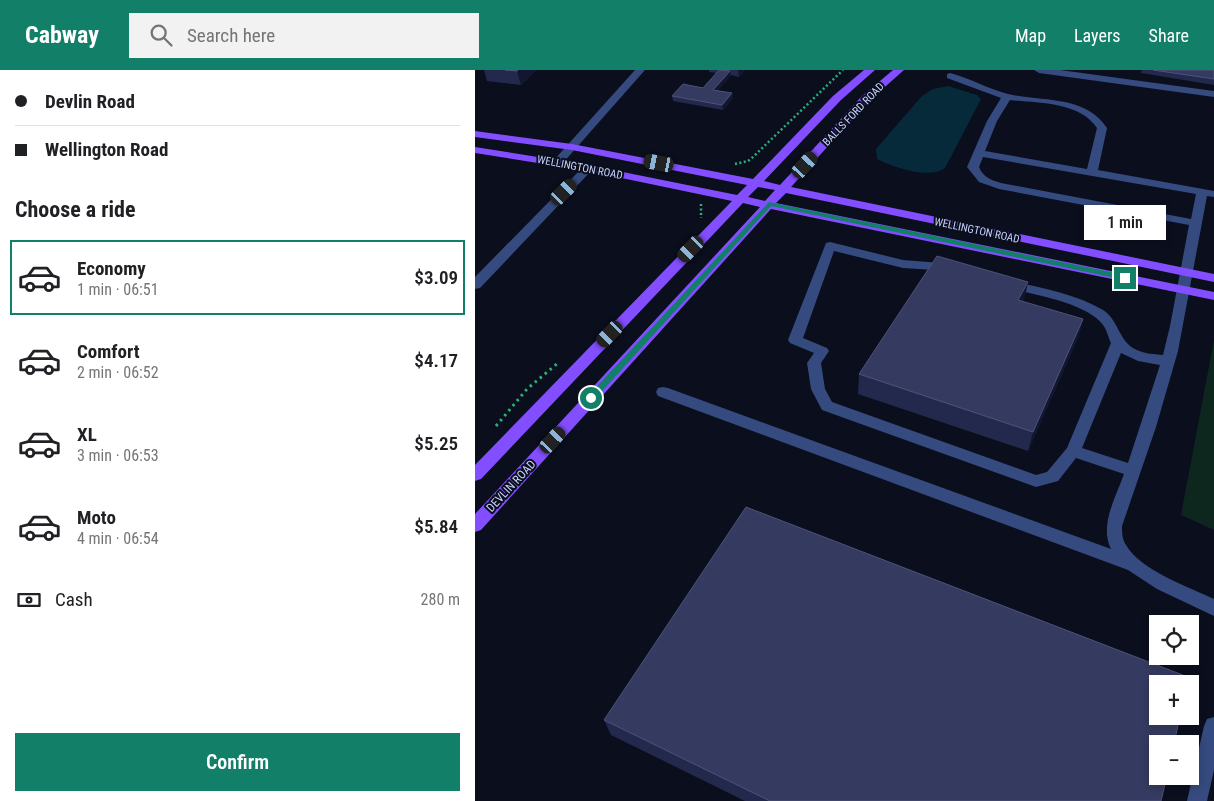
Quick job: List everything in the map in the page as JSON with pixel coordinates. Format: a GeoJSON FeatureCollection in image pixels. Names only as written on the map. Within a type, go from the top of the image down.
{"type":"FeatureCollection","features":[{"type":"Feature","properties":{"kind":"main road","name":"BALLS FORD ROAD"},"geometry":{"type":"LineString","coordinates":[[754,184],[837,98],[870,70]]}},
{"type":"Feature","properties":{"kind":"main road","name":"BALLS FORD ROAD"},"geometry":{"type":"LineString","coordinates":[[769,204],[865,99],[899,70]]}},
{"type":"Feature","properties":{"kind":"main road","name":"WELLINGTON ROAD"},"geometry":{"type":"LineString","coordinates":[[475,134],[572,147],[1214,278]]}},
{"type":"Feature","properties":{"kind":"main road","name":"WELLINGTON ROAD"},"geometry":{"type":"LineString","coordinates":[[475,150],[589,168],[1214,296]]}},
{"type":"Feature","properties":{"kind":"main road"},"geometry":{"type":"LineString","coordinates":[[475,475],[754,184]]}},
{"type":"Feature","properties":{"kind":"main road","name":"DEVLIN ROAD"},"geometry":{"type":"LineString","coordinates":[[475,525],[769,204]]}},
{"type":"Feature","properties":{"kind":"street"},"geometry":{"type":"LineString","coordinates":[[558,162],[640,70]]}},
{"type":"Feature","properties":{"kind":"street"},"geometry":{"type":"LineString","coordinates":[[959,70],[949,76],[1007,96],[1075,108],[1092,115],[1102,128],[1091,172]]}},
{"type":"Feature","properties":{"kind":"street"},"geometry":{"type":"LineString","coordinates":[[1039,70],[1214,94]]}},
{"type":"Feature","properties":{"kind":"street"},"geometry":{"type":"LineString","coordinates":[[1007,96],[992,121],[973,167],[976,176],[992,184],[1195,223]]}},
{"type":"Feature","properties":{"kind":"street"},"geometry":{"type":"LineString","coordinates":[[980,153],[1208,193],[1195,223],[1177,327],[1133,471],[1114,526],[1115,539],[1120,552],[1131,564],[1145,574],[1214,608]]}},
{"type":"Feature","properties":{"kind":"street"},"geometry":{"type":"LineString","coordinates":[[475,285],[502,255],[589,168]]}},
{"type":"Feature","properties":{"kind":"street"},"geometry":{"type":"LineString","coordinates":[[966,272],[937,265],[903,264],[830,246],[795,340],[821,351],[814,364],[818,389],[827,406],[1035,481],[1052,477],[1073,451],[1118,343]]}},
{"type":"Feature","properties":{"kind":"street"},"geometry":{"type":"LineString","coordinates":[[993,280],[1086,306],[1107,320],[1114,329],[1118,343],[1123,349],[1132,354],[1167,361]]}},
{"type":"Feature","properties":{"kind":"street"},"geometry":{"type":"LineString","coordinates":[[663,392],[1131,564]]}},
{"type":"Feature","properties":{"kind":"street"},"geometry":{"type":"LineString","coordinates":[[1073,451],[1133,471]]}},
{"type":"Feature","properties":{"kind":"street"},"geometry":{"type":"LineString","coordinates":[[1197,801],[1214,726]]}},
{"type":"Feature","properties":{"kind":"path"},"geometry":{"type":"LineString","coordinates":[[729,170],[735,165],[744,163],[753,157],[843,70]]}},
{"type":"Feature","properties":{"kind":"path"},"geometry":{"type":"LineString","coordinates":[[698,221],[702,212],[699,201]]}},
{"type":"Feature","properties":{"kind":"path"},"geometry":{"type":"LineString","coordinates":[[492,431],[527,389],[560,361]]}},
{"type":"Feature","properties":{"kind":"green space"},"geometry":{"type":"Polygon","coordinates":[[[1214,340],[1214,530],[1181,515],[1214,340]]]}},
{"type":"Feature","properties":{"kind":"water"},"geometry":{"type":"Polygon","coordinates":[[[948,86],[977,95],[981,99],[945,168],[930,173],[921,173],[901,169],[877,159],[876,149],[922,96],[933,89],[948,86]]]}},
{"type":"Feature","properties":{"kind":"building"},"geometry":{"type":"Polygon","coordinates":[[[719,70],[730,71],[713,90],[732,93],[722,105],[672,96],[683,84],[703,88],[719,70]]]}},
{"type":"Feature","properties":{"kind":"building"},"geometry":{"type":"Polygon","coordinates":[[[1153,70],[1214,70],[1214,79],[1153,70]]]}},
{"type":"Feature","properties":{"kind":"building"},"geometry":{"type":"Polygon","coordinates":[[[937,256],[1028,282],[1018,300],[1083,319],[1033,432],[859,374],[937,256]]]}},
{"type":"Feature","properties":{"kind":"building"},"geometry":{"type":"Polygon","coordinates":[[[746,507],[1149,662],[1149,665],[1157,665],[1183,675],[1149,675],[1149,725],[1178,725],[1176,735],[1149,735],[1149,785],[1165,785],[1161,801],[770,801],[604,720],[746,507]]]}},
{"type":"Feature","properties":{"kind":"route"},"geometry":{"type":"LineString","coordinates":[[591,398],[769,204],[1125,278]]}}]}
